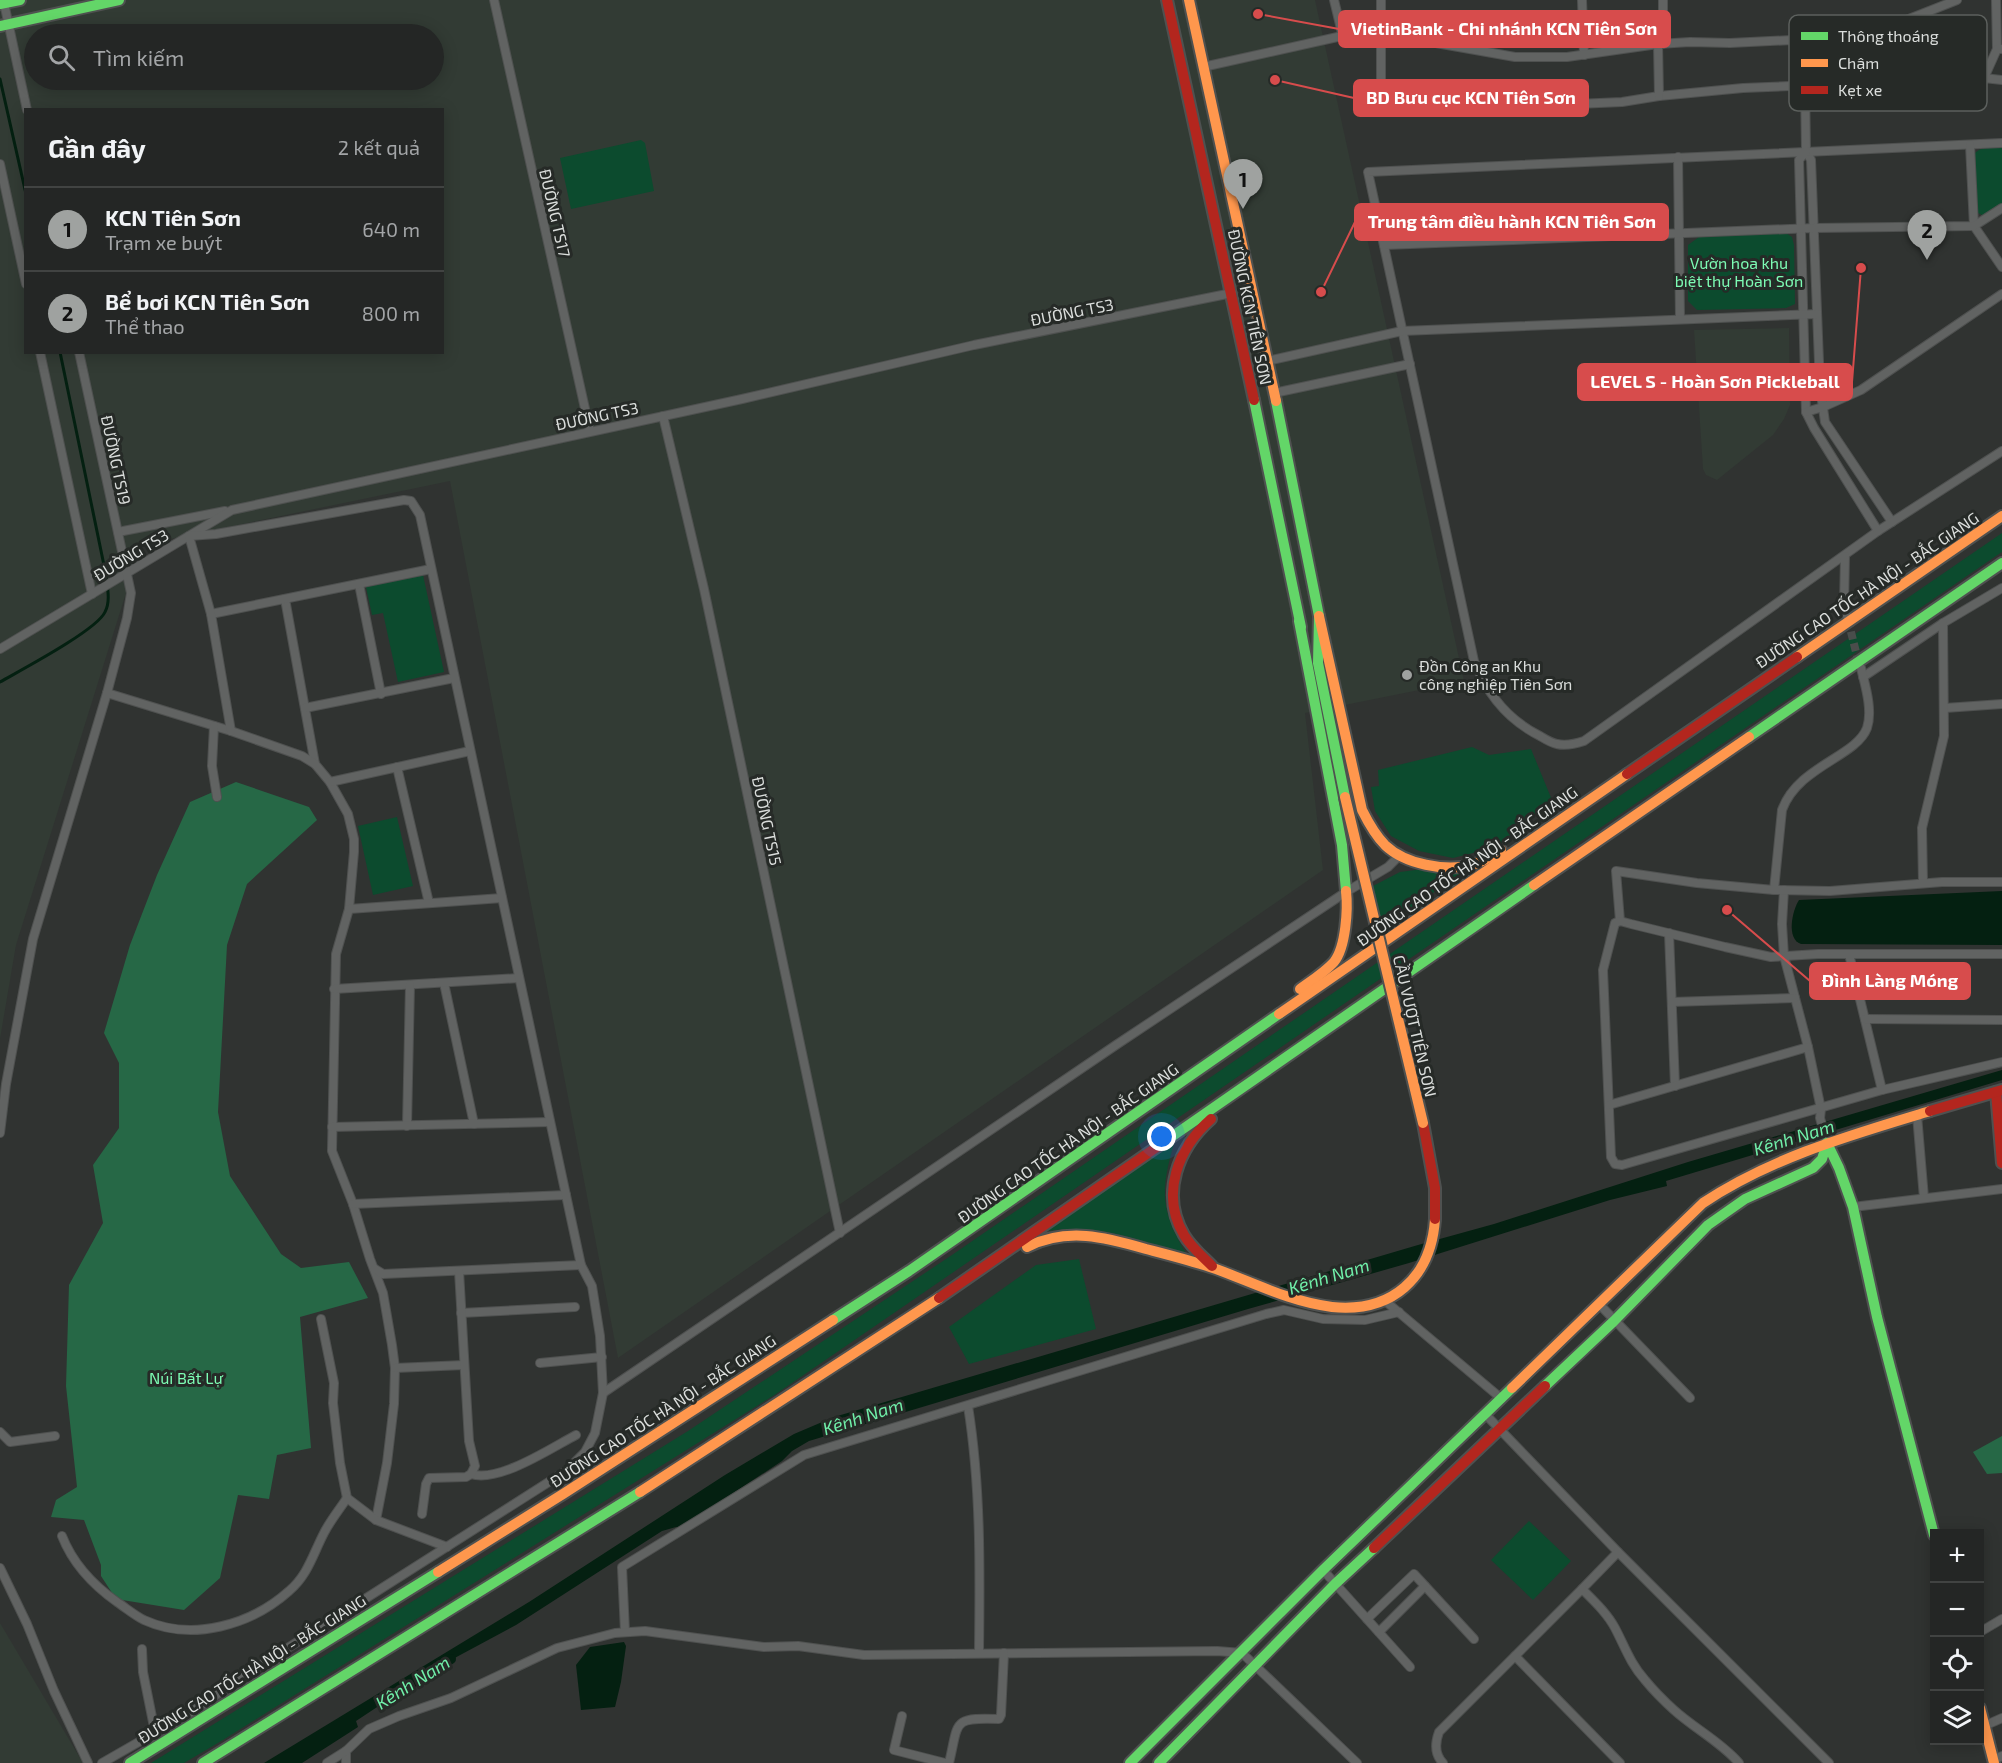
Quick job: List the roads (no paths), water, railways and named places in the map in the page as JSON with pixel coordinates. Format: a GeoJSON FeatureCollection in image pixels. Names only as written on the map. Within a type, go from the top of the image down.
{"type":"FeatureCollection","features":[{"type":"Feature","properties":{"kind":"main road"},"geometry":{"type":"LineString","coordinates":[[2,4],[20,0]]}},
{"type":"Feature","properties":{"kind":"main road"},"geometry":{"type":"LineString","coordinates":[[4,25],[119,0]]}},
{"type":"Feature","properties":{"kind":"main road","name":"ĐƯỜNG KCN TIÊN SƠN"},"geometry":{"type":"LineString","coordinates":[[1167,0],[1232,293],[1299,621]]}},
{"type":"Feature","properties":{"kind":"main road","name":"ĐƯỜNG KCN TIÊN SƠN"},"geometry":{"type":"LineString","coordinates":[[1189,0],[1274,393],[1319,616]]}},
{"type":"Feature","properties":{"kind":"main road"},"geometry":{"type":"LineString","coordinates":[[1232,293],[1251,289]]}},
{"type":"Feature","properties":{"kind":"main road","name":"ĐƯỜNG CAO TỐC HÀ NỘI - BẮC GIANG"},"geometry":{"type":"LineString","coordinates":[[130,1763],[562,1494],[909,1271],[2002,516]]}},
{"type":"Feature","properties":{"kind":"main road"},"geometry":{"type":"LineString","coordinates":[[203,1763],[582,1529],[932,1303],[2002,563]]}},
{"type":"Feature","properties":{"kind":"main road"},"geometry":{"type":"LineString","coordinates":[[1318,663],[1319,616]]}},
{"type":"Feature","properties":{"kind":"main road"},"geometry":{"type":"LineString","coordinates":[[1319,616],[1362,810],[1370,828],[1386,846],[1415,861],[1456,866],[1471,865],[1490,857],[1668,735],[1724,706]]}},
{"type":"Feature","properties":{"kind":"main road"},"geometry":{"type":"LineString","coordinates":[[1299,621],[1318,663]]}},
{"type":"Feature","properties":{"kind":"main road"},"geometry":{"type":"LineString","coordinates":[[909,1271],[975,1216],[1307,984],[1335,961],[1346,928],[1342,845],[1299,621]]}},
{"type":"Feature","properties":{"kind":"main road","name":"CẦU VƯỢT TIÊN SƠN"},"geometry":{"type":"LineString","coordinates":[[751,1420],[864,1358],[1040,1239],[1062,1235],[1106,1238],[1213,1268],[1281,1294],[1345,1309],[1366,1307],[1384,1300],[1407,1286],[1417,1276],[1424,1263],[1435,1229],[1435,1189],[1423,1123],[1345,797],[1318,663]]}},
{"type":"Feature","properties":{"kind":"main road"},"geometry":{"type":"LineString","coordinates":[[1213,1268],[1184,1234],[1177,1220],[1173,1199],[1176,1171],[1186,1143],[1202,1125],[1341,1028],[1415,967]]}},
{"type":"Feature","properties":{"kind":"main road"},"geometry":{"type":"LineString","coordinates":[[1130,1763],[1323,1570],[1703,1203],[1756,1172],[1827,1143],[1999,1091],[2002,1163]]}},
{"type":"Feature","properties":{"kind":"main road"},"geometry":{"type":"LineString","coordinates":[[1827,1143],[1853,1207],[1874,1303],[1933,1529]]}},
{"type":"Feature","properties":{"kind":"main road"},"geometry":{"type":"LineString","coordinates":[[1159,1763],[1335,1584],[1614,1321],[1708,1225],[1745,1199],[1813,1168],[1822,1159],[1827,1143]]}},
{"type":"Feature","properties":{"kind":"main road"},"geometry":{"type":"LineString","coordinates":[[1984,1726],[1996,1760]]}},
{"type":"Feature","properties":{"kind":"street","name":"ĐƯỜNG TS17"},"geometry":{"type":"LineString","coordinates":[[494,0],[590,431]]}},
{"type":"Feature","properties":{"kind":"street"},"geometry":{"type":"LineString","coordinates":[[1334,0],[1342,37]]}},
{"type":"Feature","properties":{"kind":"street"},"geometry":{"type":"LineString","coordinates":[[1381,0],[1382,96],[1414,105],[1490,107],[1622,102],[1743,88],[1789,87]]}},
{"type":"Feature","properties":{"kind":"street"},"geometry":{"type":"LineString","coordinates":[[1582,0],[1584,55]]}},
{"type":"Feature","properties":{"kind":"street"},"geometry":{"type":"LineString","coordinates":[[1659,96],[1663,0]]}},
{"type":"Feature","properties":{"kind":"street"},"geometry":{"type":"LineString","coordinates":[[1920,15],[1957,0]]}},
{"type":"Feature","properties":{"kind":"street"},"geometry":{"type":"LineString","coordinates":[[1987,72],[1999,49],[1996,0]]}},
{"type":"Feature","properties":{"kind":"street"},"geometry":{"type":"LineString","coordinates":[[2,4],[4,25],[26,108]]}},
{"type":"Feature","properties":{"kind":"street"},"geometry":{"type":"LineString","coordinates":[[1203,67],[1382,27],[1419,40],[1515,57],[1567,57],[1661,44],[1789,40]]}},
{"type":"Feature","properties":{"kind":"street"},"geometry":{"type":"LineString","coordinates":[[1987,78],[2002,80]]}},
{"type":"Feature","properties":{"kind":"street"},"geometry":{"type":"LineString","coordinates":[[1805,111],[1806,151],[1811,160],[1820,387],[1825,422],[1892,522]]}},
{"type":"Feature","properties":{"kind":"street"},"geometry":{"type":"LineString","coordinates":[[2002,143],[1368,172],[1474,661],[1482,681],[1509,715],[1531,732],[1555,744],[1569,745],[1584,741],[1878,531],[2002,450]]}},
{"type":"Feature","properties":{"kind":"street"},"geometry":{"type":"LineString","coordinates":[[1970,145],[1974,226],[2002,267]]}},
{"type":"Feature","properties":{"kind":"street"},"geometry":{"type":"LineString","coordinates":[[1806,151],[1799,160],[1806,412],[1878,531]]}},
{"type":"Feature","properties":{"kind":"street"},"geometry":{"type":"LineString","coordinates":[[1678,157],[1680,319]]}},
{"type":"Feature","properties":{"kind":"street"},"geometry":{"type":"LineString","coordinates":[[0,164],[24,275]]}},
{"type":"Feature","properties":{"kind":"street"},"geometry":{"type":"LineString","coordinates":[[1384,245],[1814,228],[1974,226],[2002,208]]}},
{"type":"Feature","properties":{"kind":"street","name":"ĐƯỜNG TS3"},"geometry":{"type":"LineString","coordinates":[[0,649],[232,510],[974,345],[1232,293]]}},
{"type":"Feature","properties":{"kind":"street"},"geometry":{"type":"LineString","coordinates":[[1806,412],[1860,390],[2002,294]]}},
{"type":"Feature","properties":{"kind":"street"},"geometry":{"type":"LineString","coordinates":[[1267,361],[1402,331],[1817,314]]}},
{"type":"Feature","properties":{"kind":"street"},"geometry":{"type":"LineString","coordinates":[[40,354],[92,594]]}},
{"type":"Feature","properties":{"kind":"street","name":"ĐƯỜNG TS19"},"geometry":{"type":"LineString","coordinates":[[0,1133],[6,1083],[33,939],[106,693],[127,618],[131,592],[79,354]]}},
{"type":"Feature","properties":{"kind":"street"},"geometry":{"type":"LineString","coordinates":[[1274,393],[1410,364]]}},
{"type":"Feature","properties":{"kind":"street","name":"ĐƯỜNG TS15"},"geometry":{"type":"LineString","coordinates":[[663,416],[704,589],[840,1233]]}},
{"type":"Feature","properties":{"kind":"street"},"geometry":{"type":"LineString","coordinates":[[102,1763],[191,1712],[566,1471],[585,1452],[596,1433],[603,1393],[602,1357],[592,1286],[581,1265],[420,515],[411,501],[404,500],[216,534],[189,536],[211,614],[231,731]]}},
{"type":"Feature","properties":{"kind":"street"},"geometry":{"type":"LineString","coordinates":[[118,532],[232,510]]}},
{"type":"Feature","properties":{"kind":"street"},"geometry":{"type":"LineString","coordinates":[[1845,556],[1844,606],[1848,619]]}},
{"type":"Feature","properties":{"kind":"street"},"geometry":{"type":"LineString","coordinates":[[211,614],[430,569]]}},
{"type":"Feature","properties":{"kind":"street"},"geometry":{"type":"LineString","coordinates":[[359,584],[381,694]]}},
{"type":"Feature","properties":{"kind":"street"},"geometry":{"type":"LineString","coordinates":[[1774,890],[1782,810],[1785,802],[1794,788],[1805,778],[1854,743],[1866,730],[1868,708],[1862,673],[2002,588]]}},
{"type":"Feature","properties":{"kind":"street"},"geometry":{"type":"LineString","coordinates":[[285,599],[315,764]]}},
{"type":"Feature","properties":{"kind":"street"},"geometry":{"type":"LineString","coordinates":[[1923,883],[1922,828],[1944,736],[1943,622]]}},
{"type":"Feature","properties":{"kind":"street"},"geometry":{"type":"LineString","coordinates":[[305,708],[454,678]]}},
{"type":"Feature","properties":{"kind":"street"},"geometry":{"type":"LineString","coordinates":[[106,693],[231,731],[302,756],[315,764],[330,782],[348,814],[354,839],[349,909],[336,954],[332,1151],[353,1204],[383,1293],[395,1368],[394,1404],[387,1463],[376,1520]]}},
{"type":"Feature","properties":{"kind":"street"},"geometry":{"type":"LineString","coordinates":[[1945,708],[2002,704]]}},
{"type":"Feature","properties":{"kind":"street"},"geometry":{"type":"LineString","coordinates":[[214,726],[212,766],[217,797]]}},
{"type":"Feature","properties":{"kind":"street"},"geometry":{"type":"LineString","coordinates":[[330,782],[470,751]]}},
{"type":"Feature","properties":{"kind":"street"},"geometry":{"type":"LineString","coordinates":[[397,767],[429,903]]}},
{"type":"Feature","properties":{"kind":"street"},"geometry":{"type":"LineString","coordinates":[[603,1393],[1116,1045],[1346,892],[1388,867],[1400,855]]}},
{"type":"Feature","properties":{"kind":"street"},"geometry":{"type":"LineString","coordinates":[[1620,921],[1616,871],[1697,883],[1774,890],[1830,891],[1923,883],[2002,882]]}},
{"type":"Feature","properties":{"kind":"street"},"geometry":{"type":"LineString","coordinates":[[1784,890],[1782,924],[1784,956],[1808,1047],[1827,1143]]}},
{"type":"Feature","properties":{"kind":"street"},"geometry":{"type":"LineString","coordinates":[[349,909],[502,898]]}},
{"type":"Feature","properties":{"kind":"street"},"geometry":{"type":"LineString","coordinates":[[2002,954],[1849,954],[1771,957],[1620,921],[1615,923],[1603,970],[1611,1157],[1615,1164],[1622,1165],[1820,1113],[1882,1090],[2002,1062]]}},
{"type":"Feature","properties":{"kind":"street"},"geometry":{"type":"LineString","coordinates":[[1669,933],[1675,1086]]}},
{"type":"Feature","properties":{"kind":"street"},"geometry":{"type":"LineString","coordinates":[[1849,954],[1882,1090]]}},
{"type":"Feature","properties":{"kind":"street"},"geometry":{"type":"LineString","coordinates":[[334,989],[519,978]]}},
{"type":"Feature","properties":{"kind":"street"},"geometry":{"type":"LineString","coordinates":[[444,983],[474,1124]]}},
{"type":"Feature","properties":{"kind":"street"},"geometry":{"type":"LineString","coordinates":[[407,1126],[410,985]]}},
{"type":"Feature","properties":{"kind":"street"},"geometry":{"type":"LineString","coordinates":[[1672,1002],[1795,998]]}},
{"type":"Feature","properties":{"kind":"street"},"geometry":{"type":"LineString","coordinates":[[1865,1019],[2002,1020]]}},
{"type":"Feature","properties":{"kind":"street"},"geometry":{"type":"LineString","coordinates":[[1609,1105],[1808,1047]]}},
{"type":"Feature","properties":{"kind":"street"},"geometry":{"type":"LineString","coordinates":[[1917,1116],[1923,1198]]}},
{"type":"Feature","properties":{"kind":"street"},"geometry":{"type":"LineString","coordinates":[[332,1127],[550,1122]]}},
{"type":"Feature","properties":{"kind":"street"},"geometry":{"type":"LineString","coordinates":[[1853,1207],[2002,1189]]}},
{"type":"Feature","properties":{"kind":"street"},"geometry":{"type":"LineString","coordinates":[[353,1204],[566,1195]]}},
{"type":"Feature","properties":{"kind":"street"},"geometry":{"type":"LineString","coordinates":[[375,1269],[383,1274],[581,1265]]}},
{"type":"Feature","properties":{"kind":"street"},"geometry":{"type":"LineString","coordinates":[[422,1514],[429,1478],[466,1477],[471,1474],[475,1466],[469,1441],[459,1271]]}},
{"type":"Feature","properties":{"kind":"street"},"geometry":{"type":"LineString","coordinates":[[1384,1300],[1502,1399]]}},
{"type":"Feature","properties":{"kind":"street"},"geometry":{"type":"LineString","coordinates":[[1599,1305],[1690,1398]]}},
{"type":"Feature","properties":{"kind":"street"},"geometry":{"type":"LineString","coordinates":[[461,1313],[575,1307]]}},
{"type":"Feature","properties":{"kind":"street"},"geometry":{"type":"LineString","coordinates":[[625,1632],[622,1567],[804,1455],[1266,1314],[1284,1310],[1323,1319],[1365,1320],[1399,1312]]}},
{"type":"Feature","properties":{"kind":"street"},"geometry":{"type":"LineString","coordinates":[[321,1320],[334,1383],[333,1403],[340,1463],[347,1498],[376,1520],[447,1547]]}},
{"type":"Feature","properties":{"kind":"street"},"geometry":{"type":"LineString","coordinates":[[540,1363],[602,1357]]}},
{"type":"Feature","properties":{"kind":"street"},"geometry":{"type":"LineString","coordinates":[[395,1368],[464,1365]]}},
{"type":"Feature","properties":{"kind":"street"},"geometry":{"type":"LineString","coordinates":[[968,1406],[979,1504],[979,1653]]}},
{"type":"Feature","properties":{"kind":"street"},"geometry":{"type":"LineString","coordinates":[[1486,1415],[1618,1552],[1829,1763]]}},
{"type":"Feature","properties":{"kind":"street"},"geometry":{"type":"LineString","coordinates":[[0,1432],[10,1443],[55,1436]]}},
{"type":"Feature","properties":{"kind":"street"},"geometry":{"type":"LineString","coordinates":[[471,1474],[489,1475],[517,1467],[576,1435]]}},
{"type":"Feature","properties":{"kind":"street"},"geometry":{"type":"LineString","coordinates":[[62,1536],[78,1566],[98,1588],[143,1620],[170,1629],[201,1630],[232,1624],[264,1609],[290,1591],[307,1572],[325,1531],[347,1498]]}},
{"type":"Feature","properties":{"kind":"street"},"geometry":{"type":"LineString","coordinates":[[1443,1763],[1439,1759],[1435,1744],[1439,1732],[1618,1552]]}},
{"type":"Feature","properties":{"kind":"street"},"geometry":{"type":"LineString","coordinates":[[0,1568],[88,1763]]}},
{"type":"Feature","properties":{"kind":"street"},"geometry":{"type":"LineString","coordinates":[[1323,1570],[1410,1667]]}},
{"type":"Feature","properties":{"kind":"street"},"geometry":{"type":"LineString","coordinates":[[1367,1619],[1414,1574],[1474,1639]]}},
{"type":"Feature","properties":{"kind":"street"},"geometry":{"type":"LineString","coordinates":[[1379,1632],[1425,1586]]}},
{"type":"Feature","properties":{"kind":"street"},"geometry":{"type":"LineString","coordinates":[[1582,1589],[1597,1603],[1615,1627],[1624,1649],[1640,1674],[1657,1694],[1739,1763]]}},
{"type":"Feature","properties":{"kind":"street"},"geometry":{"type":"LineString","coordinates":[[1984,1630],[2002,1619]]}},
{"type":"Feature","properties":{"kind":"street"},"geometry":{"type":"LineString","coordinates":[[327,1763],[346,1751],[369,1729],[451,1698],[557,1648],[615,1633],[645,1631],[764,1647],[798,1646],[864,1655],[1217,1651],[1242,1653],[1357,1763]]}},
{"type":"Feature","properties":{"kind":"street"},"geometry":{"type":"LineString","coordinates":[[142,1649],[143,1672],[155,1732]]}},
{"type":"Feature","properties":{"kind":"street"},"geometry":{"type":"LineString","coordinates":[[902,1716],[894,1750],[947,1763],[956,1728],[962,1721],[999,1719],[1002,1715],[1004,1653]]}},
{"type":"Feature","properties":{"kind":"street"},"geometry":{"type":"LineString","coordinates":[[1515,1656],[1620,1763]]}},
{"type":"Feature","properties":{"kind":"street"},"geometry":{"type":"LineString","coordinates":[[1984,1726],[2002,1719]]}},
{"type":"Feature","properties":{"kind":"street"},"geometry":{"type":"LineString","coordinates":[[346,1751],[346,1763]]}},
{"type":"Feature","properties":{"kind":"water"},"geometry":{"type":"Polygon","coordinates":[[[2002,891],[2002,945],[1801,944],[1793,937],[1793,917],[1799,900],[2002,891]]]}},
{"type":"Feature","properties":{"kind":"water","name":"Kênh Nam"},"geometry":{"type":"Polygon","coordinates":[[[2002,1070],[2002,1080],[1666,1181],[1667,1186],[1610,1200],[1409,1263],[809,1441],[680,1528],[662,1531],[516,1625],[436,1668],[356,1721],[358,1727],[302,1763],[264,1763],[529,1602],[725,1475],[794,1434],[834,1417],[1494,1224],[1688,1162],[2002,1070]]]}},
{"type":"Feature","properties":{"kind":"water"},"geometry":{"type":"Polygon","coordinates":[[[624,1642],[626,1646],[615,1707],[581,1710],[576,1665],[590,1647],[624,1642]]]}},
{"type":"Feature","properties":{"kind":"waterway"},"geometry":{"type":"LineString","coordinates":[[0,79],[24,185]]}},
{"type":"Feature","properties":{"kind":"waterway"},"geometry":{"type":"LineString","coordinates":[[0,682],[88,629],[99,620],[108,603],[106,575],[60,354]]}},
{"type":"Feature","properties":{"kind":"waterway","name":"Kênh Nam"},"geometry":{"type":"LineString","coordinates":[[414,1682],[451,1659]]}},
{"type":"Feature","properties":{"kind":"tunnel"},"geometry":{"type":"LineString","coordinates":[[1848,620],[1859,664]]}},
{"type":"Feature","properties":{"kind":"place","name":"VietinBank - Chi nhánh KCN Tiên Sơn"},"geometry":{"type":"Point","coordinates":[1258,14]}},
{"type":"Feature","properties":{"kind":"place","name":"BD Bưu cục KCN Tiên Sơn"},"geometry":{"type":"Point","coordinates":[1275,80]}},
{"type":"Feature","properties":{"kind":"place","name":"KCN Tiên Sơn"},"geometry":{"type":"Point","coordinates":[1243,209]}},
{"type":"Feature","properties":{"kind":"place","name":"Bể bơi KCN Tiên Sơn"},"geometry":{"type":"Point","coordinates":[1927,260]}},
{"type":"Feature","properties":{"kind":"place","name":"LEVEL S - Hoàn Sơn Pickleball"},"geometry":{"type":"Point","coordinates":[1861,268]}},
{"type":"Feature","properties":{"kind":"place","name":"Trung tâm điều hành KCN Tiên Sơn"},"geometry":{"type":"Point","coordinates":[1321,292]}},
{"type":"Feature","properties":{"kind":"place","name":"Đồn Công an Khu công nghiệp Tiên Sơn"},"geometry":{"type":"Point","coordinates":[1407,675]}},
{"type":"Feature","properties":{"kind":"place","name":"Đình Làng Móng"},"geometry":{"type":"Point","coordinates":[1727,910]}},
{"type":"Feature","properties":{"kind":"park label","name":"Vườn hoa khu biệt thự Hoàn Sơn"},"geometry":{"type":"Point","coordinates":[1739,272]}},
{"type":"Feature","properties":{"kind":"park label","name":"Núi Bất Lự"},"geometry":{"type":"Point","coordinates":[186,1378]}}]}
